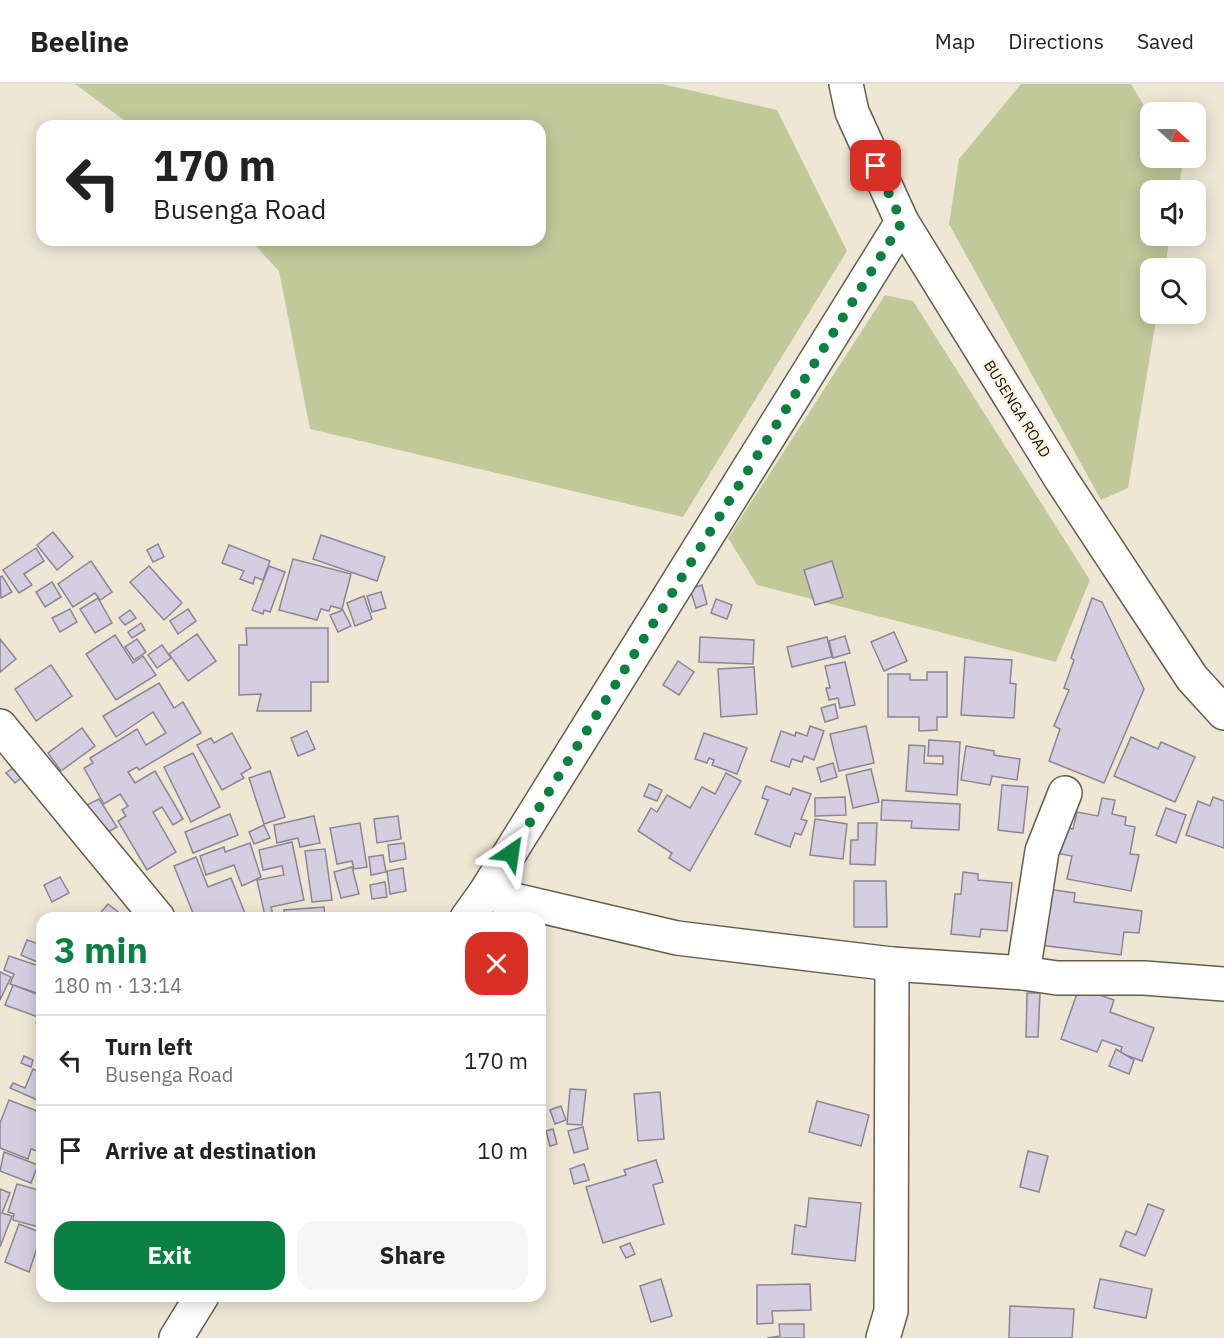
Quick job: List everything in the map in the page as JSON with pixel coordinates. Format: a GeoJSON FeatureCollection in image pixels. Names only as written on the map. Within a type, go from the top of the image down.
{"type":"FeatureCollection","features":[{"type":"Feature","properties":{"kind":"street","name":"BUSENGA ROAD"},"geometry":{"type":"LineString","coordinates":[[846,84],[852,112],[902,222],[1060,479],[1192,678],[1224,713]]}},
{"type":"Feature","properties":{"kind":"street"},"geometry":{"type":"LineString","coordinates":[[514,912],[476,906],[902,222]]}},
{"type":"Feature","properties":{"kind":"street"},"geometry":{"type":"LineString","coordinates":[[0,726],[153,912]]}},
{"type":"Feature","properties":{"kind":"street"},"geometry":{"type":"LineString","coordinates":[[1023,973],[1042,851],[1065,793]]}},
{"type":"Feature","properties":{"kind":"street"},"geometry":{"type":"LineString","coordinates":[[546,917],[677,938],[892,964],[1023,973],[1057,978],[1144,978],[1224,984]]}},
{"type":"Feature","properties":{"kind":"street"},"geometry":{"type":"LineString","coordinates":[[883,1338],[891,1311],[892,964]]}},
{"type":"Feature","properties":{"kind":"street"},"geometry":{"type":"LineString","coordinates":[[176,1338],[198,1302]]}},
{"type":"Feature","properties":{"kind":"green space"},"geometry":{"type":"Polygon","coordinates":[[[75,84],[662,84],[777,110],[847,251],[683,517],[310,429],[279,271],[256,246],[546,246],[546,120],[124,120],[75,84]]]}},
{"type":"Feature","properties":{"kind":"green space"},"geometry":{"type":"Polygon","coordinates":[[[1021,84],[1131,84],[1142,102],[1140,168],[1182,168],[1180,180],[1140,180],[1140,246],[1168,246],[1167,258],[1140,258],[1140,324],[1155,324],[1128,488],[1101,500],[949,224],[959,159],[1021,84]]]}},
{"type":"Feature","properties":{"kind":"green space"},"geometry":{"type":"Polygon","coordinates":[[[885,295],[913,301],[1090,580],[1056,662],[757,585],[728,538],[885,295]]]}},
{"type":"Feature","properties":{"kind":"building"},"geometry":{"type":"Polygon","coordinates":[[[53,532],[73,557],[57,570],[37,545],[53,532]]]}},
{"type":"Feature","properties":{"kind":"building"},"geometry":{"type":"Polygon","coordinates":[[[321,535],[385,557],[377,581],[313,559],[321,535]]]}},
{"type":"Feature","properties":{"kind":"building"},"geometry":{"type":"Polygon","coordinates":[[[158,544],[164,557],[153,562],[147,550],[158,544]]]}},
{"type":"Feature","properties":{"kind":"building"},"geometry":{"type":"Polygon","coordinates":[[[229,545],[270,561],[263,580],[255,577],[253,584],[240,579],[244,571],[222,563],[229,545]]]}},
{"type":"Feature","properties":{"kind":"building"},"geometry":{"type":"Polygon","coordinates":[[[36,548],[44,561],[24,574],[32,585],[19,593],[3,570],[36,548]]]}},
{"type":"Feature","properties":{"kind":"building"},"geometry":{"type":"Polygon","coordinates":[[[293,559],[351,574],[342,609],[331,606],[329,611],[321,609],[317,620],[279,610],[293,559]]]}},
{"type":"Feature","properties":{"kind":"building"},"geometry":{"type":"Polygon","coordinates":[[[91,561],[112,592],[100,600],[95,593],[73,607],[58,584],[91,561]]]}},
{"type":"Feature","properties":{"kind":"building"},"geometry":{"type":"Polygon","coordinates":[[[832,561],[843,597],[815,605],[804,570],[832,561]]]}},
{"type":"Feature","properties":{"kind":"building"},"geometry":{"type":"Polygon","coordinates":[[[149,566],[182,603],[164,620],[130,582],[149,566]]]}},
{"type":"Feature","properties":{"kind":"building"},"geometry":{"type":"Polygon","coordinates":[[[269,566],[285,572],[270,612],[264,610],[263,614],[252,610],[269,566]]]}},
{"type":"Feature","properties":{"kind":"building"},"geometry":{"type":"Polygon","coordinates":[[[2,576],[12,592],[1,598],[0,577],[2,576]]]}},
{"type":"Feature","properties":{"kind":"building"},"geometry":{"type":"Polygon","coordinates":[[[52,582],[61,597],[45,607],[36,592],[52,582]]]}},
{"type":"Feature","properties":{"kind":"building"},"geometry":{"type":"Polygon","coordinates":[[[702,585],[707,604],[696,608],[690,589],[702,585]]]}},
{"type":"Feature","properties":{"kind":"building"},"geometry":{"type":"Polygon","coordinates":[[[381,592],[386,608],[372,612],[367,596],[381,592]]]}},
{"type":"Feature","properties":{"kind":"building"},"geometry":{"type":"Polygon","coordinates":[[[364,596],[372,619],[355,626],[347,603],[364,596]]]}},
{"type":"Feature","properties":{"kind":"building"},"geometry":{"type":"Polygon","coordinates":[[[98,598],[112,623],[95,633],[80,609],[98,598]]]}},
{"type":"Feature","properties":{"kind":"building"},"geometry":{"type":"Polygon","coordinates":[[[1092,598],[1102,602],[1144,689],[1104,783],[1049,761],[1060,729],[1054,726],[1069,690],[1064,688],[1074,660],[1071,658],[1092,598]]]}},
{"type":"Feature","properties":{"kind":"building"},"geometry":{"type":"Polygon","coordinates":[[[716,599],[732,605],[727,619],[711,613],[716,599]]]}},
{"type":"Feature","properties":{"kind":"building"},"geometry":{"type":"Polygon","coordinates":[[[70,609],[77,622],[60,632],[52,618],[70,609]]]}},
{"type":"Feature","properties":{"kind":"building"},"geometry":{"type":"Polygon","coordinates":[[[188,609],[196,621],[178,634],[170,621],[188,609]]]}},
{"type":"Feature","properties":{"kind":"building"},"geometry":{"type":"Polygon","coordinates":[[[130,610],[136,618],[125,625],[119,618],[130,610]]]}},
{"type":"Feature","properties":{"kind":"building"},"geometry":{"type":"Polygon","coordinates":[[[343,610],[351,626],[338,632],[330,615],[343,610]]]}},
{"type":"Feature","properties":{"kind":"building"},"geometry":{"type":"Polygon","coordinates":[[[141,623],[145,630],[132,638],[128,632],[141,623]]]}},
{"type":"Feature","properties":{"kind":"building"},"geometry":{"type":"Polygon","coordinates":[[[246,628],[328,628],[328,682],[311,682],[311,711],[257,711],[261,694],[239,695],[239,645],[247,645],[246,628]]]}},
{"type":"Feature","properties":{"kind":"building"},"geometry":{"type":"Polygon","coordinates":[[[894,632],[907,661],[884,671],[871,642],[894,632]]]}},
{"type":"Feature","properties":{"kind":"building"},"geometry":{"type":"Polygon","coordinates":[[[197,634],[216,661],[188,681],[169,654],[197,634]]]}},
{"type":"Feature","properties":{"kind":"building"},"geometry":{"type":"Polygon","coordinates":[[[115,635],[133,663],[143,656],[156,675],[116,700],[86,654],[115,635]]]}},
{"type":"Feature","properties":{"kind":"building"},"geometry":{"type":"Polygon","coordinates":[[[845,636],[850,653],[833,658],[829,641],[845,636]]]}},
{"type":"Feature","properties":{"kind":"building"},"geometry":{"type":"Polygon","coordinates":[[[700,637],[754,640],[753,664],[699,662],[700,637]]]}},
{"type":"Feature","properties":{"kind":"building"},"geometry":{"type":"Polygon","coordinates":[[[827,637],[832,657],[792,667],[787,647],[827,637]]]}},
{"type":"Feature","properties":{"kind":"building"},"geometry":{"type":"Polygon","coordinates":[[[0,639],[16,659],[0,672],[0,639]]]}},
{"type":"Feature","properties":{"kind":"building"},"geometry":{"type":"Polygon","coordinates":[[[137,639],[146,652],[134,660],[125,647],[137,639]]]}},
{"type":"Feature","properties":{"kind":"building"},"geometry":{"type":"Polygon","coordinates":[[[162,645],[171,658],[157,668],[148,655],[162,645]]]}},
{"type":"Feature","properties":{"kind":"building"},"geometry":{"type":"Polygon","coordinates":[[[965,657],[1012,660],[1010,683],[1016,684],[1014,718],[961,715],[965,657]]]}},
{"type":"Feature","properties":{"kind":"building"},"geometry":{"type":"Polygon","coordinates":[[[678,661],[694,672],[679,695],[663,685],[678,661]]]}},
{"type":"Feature","properties":{"kind":"building"},"geometry":{"type":"Polygon","coordinates":[[[845,662],[855,705],[840,708],[838,698],[829,700],[826,688],[830,688],[825,666],[845,662]]]}},
{"type":"Feature","properties":{"kind":"building"},"geometry":{"type":"Polygon","coordinates":[[[51,665],[72,696],[36,721],[15,689],[51,665]]]}},
{"type":"Feature","properties":{"kind":"building"},"geometry":{"type":"Polygon","coordinates":[[[754,667],[757,714],[721,717],[718,669],[754,667]]]}},
{"type":"Feature","properties":{"kind":"building"},"geometry":{"type":"Polygon","coordinates":[[[927,672],[947,672],[947,717],[937,717],[937,730],[919,731],[919,717],[888,717],[888,674],[910,674],[910,680],[927,680],[927,672]]]}},
{"type":"Feature","properties":{"kind":"building"},"geometry":{"type":"Polygon","coordinates":[[[159,683],[174,708],[183,702],[201,733],[139,770],[137,767],[128,772],[135,783],[155,771],[183,819],[173,825],[162,807],[153,812],[176,852],[147,870],[118,821],[126,816],[122,810],[128,806],[120,794],[104,804],[84,768],[93,763],[90,758],[137,729],[146,745],[166,733],[153,712],[116,737],[103,716],[159,683]]]}},
{"type":"Feature","properties":{"kind":"building"},"geometry":{"type":"Polygon","coordinates":[[[835,704],[838,718],[825,722],[821,708],[835,704]]]}},
{"type":"Feature","properties":{"kind":"building"},"geometry":{"type":"Polygon","coordinates":[[[810,726],[824,731],[814,760],[804,756],[802,762],[792,759],[789,767],[771,761],[781,731],[795,736],[796,732],[807,736],[810,726]]]}},
{"type":"Feature","properties":{"kind":"building"},"geometry":{"type":"Polygon","coordinates":[[[866,726],[874,763],[839,771],[830,734],[866,726]]]}},
{"type":"Feature","properties":{"kind":"building"},"geometry":{"type":"Polygon","coordinates":[[[82,728],[95,746],[61,771],[48,753],[82,728]]]}},
{"type":"Feature","properties":{"kind":"building"},"geometry":{"type":"Polygon","coordinates":[[[307,731],[315,749],[298,756],[291,738],[307,731]]]}},
{"type":"Feature","properties":{"kind":"building"},"geometry":{"type":"Polygon","coordinates":[[[232,733],[251,768],[241,774],[244,778],[222,790],[197,745],[211,738],[214,743],[232,733]]]}},
{"type":"Feature","properties":{"kind":"building"},"geometry":{"type":"Polygon","coordinates":[[[704,733],[747,748],[737,774],[712,765],[714,760],[709,758],[707,763],[695,759],[704,733]]]}},
{"type":"Feature","properties":{"kind":"building"},"geometry":{"type":"Polygon","coordinates":[[[1131,737],[1158,749],[1161,742],[1195,757],[1175,802],[1114,776],[1131,737]]]}},
{"type":"Feature","properties":{"kind":"building"},"geometry":{"type":"Polygon","coordinates":[[[929,740],[960,742],[957,795],[906,791],[909,745],[925,746],[924,763],[943,764],[943,756],[928,756],[929,740]]]}},
{"type":"Feature","properties":{"kind":"building"},"geometry":{"type":"Polygon","coordinates":[[[966,746],[994,751],[994,755],[1020,759],[1017,780],[992,776],[990,785],[961,780],[966,746]]]}},
{"type":"Feature","properties":{"kind":"building"},"geometry":{"type":"Polygon","coordinates":[[[193,753],[220,807],[191,822],[164,767],[193,753]]]}},
{"type":"Feature","properties":{"kind":"building"},"geometry":{"type":"Polygon","coordinates":[[[833,763],[837,777],[821,782],[817,768],[833,763]]]}},
{"type":"Feature","properties":{"kind":"building"},"geometry":{"type":"Polygon","coordinates":[[[14,767],[22,777],[15,783],[6,773],[14,767]]]}},
{"type":"Feature","properties":{"kind":"building"},"geometry":{"type":"Polygon","coordinates":[[[871,769],[879,802],[853,808],[846,775],[871,769]]]}},
{"type":"Feature","properties":{"kind":"building"},"geometry":{"type":"Polygon","coordinates":[[[270,771],[285,817],[264,824],[249,778],[270,771]]]}},
{"type":"Feature","properties":{"kind":"building"},"geometry":{"type":"Polygon","coordinates":[[[726,773],[741,781],[690,871],[669,858],[672,853],[638,831],[651,808],[657,812],[667,795],[690,808],[702,787],[715,794],[726,773]]]}},
{"type":"Feature","properties":{"kind":"building"},"geometry":{"type":"Polygon","coordinates":[[[649,784],[662,790],[657,801],[644,796],[649,784]]]}},
{"type":"Feature","properties":{"kind":"building"},"geometry":{"type":"Polygon","coordinates":[[[1002,785],[1028,787],[1023,833],[998,830],[1002,785]]]}},
{"type":"Feature","properties":{"kind":"building"},"geometry":{"type":"Polygon","coordinates":[[[766,786],[790,795],[793,788],[811,794],[801,819],[807,821],[801,835],[795,833],[790,847],[755,834],[768,800],[762,798],[766,786]]]}},
{"type":"Feature","properties":{"kind":"building"},"geometry":{"type":"Polygon","coordinates":[[[845,797],[846,815],[815,816],[815,798],[845,797]]]}},
{"type":"Feature","properties":{"kind":"building"},"geometry":{"type":"Polygon","coordinates":[[[1213,797],[1224,801],[1224,848],[1186,835],[1198,801],[1210,806],[1213,797]]]}},
{"type":"Feature","properties":{"kind":"building"},"geometry":{"type":"Polygon","coordinates":[[[1102,798],[1115,800],[1112,814],[1126,817],[1125,825],[1135,827],[1130,854],[1139,855],[1131,891],[1067,879],[1072,856],[1056,853],[1062,827],[1073,829],[1077,812],[1098,816],[1102,798]]]}},
{"type":"Feature","properties":{"kind":"building"},"geometry":{"type":"Polygon","coordinates":[[[99,799],[117,827],[105,834],[87,805],[99,799]]]}},
{"type":"Feature","properties":{"kind":"building"},"geometry":{"type":"Polygon","coordinates":[[[882,800],[960,804],[959,830],[911,828],[912,821],[881,820],[882,800]]]}},
{"type":"Feature","properties":{"kind":"building"},"geometry":{"type":"Polygon","coordinates":[[[1166,808],[1186,815],[1176,843],[1156,835],[1166,808]]]}},
{"type":"Feature","properties":{"kind":"building"},"geometry":{"type":"Polygon","coordinates":[[[230,814],[238,835],[193,853],[185,832],[230,814]]]}},
{"type":"Feature","properties":{"kind":"building"},"geometry":{"type":"Polygon","coordinates":[[[314,816],[320,843],[300,847],[298,838],[277,843],[274,825],[314,816]]]}},
{"type":"Feature","properties":{"kind":"building"},"geometry":{"type":"Polygon","coordinates":[[[398,816],[401,839],[377,843],[374,819],[398,816]]]}},
{"type":"Feature","properties":{"kind":"building"},"geometry":{"type":"Polygon","coordinates":[[[815,819],[847,824],[843,859],[810,855],[815,819]]]}},
{"type":"Feature","properties":{"kind":"building"},"geometry":{"type":"Polygon","coordinates":[[[360,823],[367,867],[354,869],[352,861],[337,864],[330,828],[360,823]]]}},
{"type":"Feature","properties":{"kind":"building"},"geometry":{"type":"Polygon","coordinates":[[[858,823],[877,823],[875,865],[850,864],[851,840],[858,840],[858,823]]]}},
{"type":"Feature","properties":{"kind":"building"},"geometry":{"type":"Polygon","coordinates":[[[264,825],[270,838],[254,844],[249,832],[264,825]]]}},
{"type":"Feature","properties":{"kind":"building"},"geometry":{"type":"Polygon","coordinates":[[[292,842],[304,900],[271,907],[272,912],[264,912],[257,880],[284,875],[282,866],[263,870],[259,850],[292,842]]]}},
{"type":"Feature","properties":{"kind":"building"},"geometry":{"type":"Polygon","coordinates":[[[250,843],[261,877],[242,886],[234,865],[206,875],[200,856],[224,847],[225,852],[250,843]]]}},
{"type":"Feature","properties":{"kind":"building"},"geometry":{"type":"Polygon","coordinates":[[[404,843],[406,859],[390,862],[388,845],[404,843]]]}},
{"type":"Feature","properties":{"kind":"building"},"geometry":{"type":"Polygon","coordinates":[[[325,849],[332,900],[312,902],[305,851],[325,849]]]}},
{"type":"Feature","properties":{"kind":"building"},"geometry":{"type":"Polygon","coordinates":[[[383,855],[386,872],[371,875],[369,857],[383,855]]]}},
{"type":"Feature","properties":{"kind":"building"},"geometry":{"type":"Polygon","coordinates":[[[196,857],[208,887],[231,878],[244,912],[193,912],[174,866],[196,857]]]}},
{"type":"Feature","properties":{"kind":"building"},"geometry":{"type":"Polygon","coordinates":[[[352,867],[359,894],[341,898],[334,872],[352,867]]]}},
{"type":"Feature","properties":{"kind":"building"},"geometry":{"type":"Polygon","coordinates":[[[403,868],[406,891],[390,894],[387,871],[403,868]]]}},
{"type":"Feature","properties":{"kind":"building"},"geometry":{"type":"Polygon","coordinates":[[[963,872],[978,874],[978,880],[1012,883],[1007,931],[981,929],[980,937],[951,934],[955,894],[961,894],[963,872]]]}},
{"type":"Feature","properties":{"kind":"building"},"geometry":{"type":"Polygon","coordinates":[[[60,877],[69,893],[52,902],[44,885],[60,877]]]}},
{"type":"Feature","properties":{"kind":"building"},"geometry":{"type":"Polygon","coordinates":[[[854,881],[886,881],[887,927],[854,927],[854,881]]]}},
{"type":"Feature","properties":{"kind":"building"},"geometry":{"type":"Polygon","coordinates":[[[385,882],[387,897],[372,899],[370,885],[385,882]]]}},
{"type":"Feature","properties":{"kind":"building"},"geometry":{"type":"Polygon","coordinates":[[[1047,889],[1075,893],[1074,902],[1142,911],[1139,933],[1124,932],[1121,955],[1040,945],[1047,889]]]}},
{"type":"Feature","properties":{"kind":"building"},"geometry":{"type":"Polygon","coordinates":[[[108,904],[118,912],[101,912],[108,904]]]}},
{"type":"Feature","properties":{"kind":"building"},"geometry":{"type":"Polygon","coordinates":[[[324,907],[324,912],[284,912],[284,910],[324,907]]]}},
{"type":"Feature","properties":{"kind":"building"},"geometry":{"type":"Polygon","coordinates":[[[27,940],[36,943],[36,961],[21,955],[27,940]]]}},
{"type":"Feature","properties":{"kind":"building"},"geometry":{"type":"Polygon","coordinates":[[[9,956],[36,965],[36,993],[10,984],[14,974],[4,970],[9,956]]]}},
{"type":"Feature","properties":{"kind":"building"},"geometry":{"type":"Polygon","coordinates":[[[0,972],[11,977],[0,1000],[0,972]]]}},
{"type":"Feature","properties":{"kind":"building"},"geometry":{"type":"Polygon","coordinates":[[[13,985],[36,994],[36,1016],[5,1005],[13,985]]]}},
{"type":"Feature","properties":{"kind":"building"},"geometry":{"type":"Polygon","coordinates":[[[1079,988],[1114,1000],[1110,1012],[1154,1028],[1142,1061],[1120,1053],[1122,1047],[1102,1040],[1097,1052],[1061,1039],[1079,988]]]}},
{"type":"Feature","properties":{"kind":"building"},"geometry":{"type":"Polygon","coordinates":[[[1027,993],[1040,993],[1038,1037],[1026,1037],[1027,993]]]}},
{"type":"Feature","properties":{"kind":"building"},"geometry":{"type":"Polygon","coordinates":[[[1116,1049],[1134,1060],[1129,1074],[1109,1066],[1116,1049]]]}},
{"type":"Feature","properties":{"kind":"building"},"geometry":{"type":"Polygon","coordinates":[[[24,1056],[33,1060],[31,1067],[21,1063],[24,1056]]]}},
{"type":"Feature","properties":{"kind":"building"},"geometry":{"type":"Polygon","coordinates":[[[33,1069],[36,1070],[36,1099],[10,1088],[13,1083],[25,1088],[33,1069]]]}},
{"type":"Feature","properties":{"kind":"building"},"geometry":{"type":"Polygon","coordinates":[[[570,1089],[586,1090],[582,1125],[567,1124],[570,1089]]]}},
{"type":"Feature","properties":{"kind":"building"},"geometry":{"type":"Polygon","coordinates":[[[660,1092],[664,1139],[638,1141],[634,1094],[660,1092]]]}},
{"type":"Feature","properties":{"kind":"building"},"geometry":{"type":"Polygon","coordinates":[[[9,1100],[36,1111],[36,1151],[31,1149],[28,1159],[0,1148],[0,1123],[9,1100]]]}},
{"type":"Feature","properties":{"kind":"building"},"geometry":{"type":"Polygon","coordinates":[[[817,1101],[869,1115],[861,1146],[809,1132],[817,1101]]]}},
{"type":"Feature","properties":{"kind":"building"},"geometry":{"type":"Polygon","coordinates":[[[561,1106],[566,1120],[555,1124],[550,1110],[561,1106]]]}},
{"type":"Feature","properties":{"kind":"building"},"geometry":{"type":"Polygon","coordinates":[[[583,1127],[588,1149],[574,1153],[568,1131],[583,1127]]]}},
{"type":"Feature","properties":{"kind":"building"},"geometry":{"type":"Polygon","coordinates":[[[553,1129],[557,1144],[550,1146],[546,1131],[553,1129]]]}},
{"type":"Feature","properties":{"kind":"building"},"geometry":{"type":"Polygon","coordinates":[[[1028,1151],[1048,1156],[1039,1192],[1020,1187],[1028,1151]]]}},
{"type":"Feature","properties":{"kind":"building"},"geometry":{"type":"Polygon","coordinates":[[[4,1152],[36,1164],[31,1183],[0,1171],[4,1152]]]}},
{"type":"Feature","properties":{"kind":"building"},"geometry":{"type":"Polygon","coordinates":[[[656,1160],[663,1182],[653,1185],[664,1224],[603,1243],[586,1187],[626,1175],[624,1170],[656,1160]]]}},
{"type":"Feature","properties":{"kind":"building"},"geometry":{"type":"Polygon","coordinates":[[[584,1164],[589,1180],[574,1184],[570,1169],[584,1164]]]}},
{"type":"Feature","properties":{"kind":"building"},"geometry":{"type":"Polygon","coordinates":[[[17,1184],[36,1189],[36,1226],[13,1220],[14,1214],[8,1212],[17,1184]]]}},
{"type":"Feature","properties":{"kind":"building"},"geometry":{"type":"Polygon","coordinates":[[[0,1189],[10,1193],[2,1213],[12,1216],[0,1247],[0,1189]]]}},
{"type":"Feature","properties":{"kind":"building"},"geometry":{"type":"Polygon","coordinates":[[[809,1198],[861,1203],[855,1261],[792,1254],[795,1225],[806,1227],[809,1198]]]}},
{"type":"Feature","properties":{"kind":"building"},"geometry":{"type":"Polygon","coordinates":[[[1148,1204],[1164,1210],[1145,1256],[1120,1246],[1126,1231],[1136,1235],[1148,1204]]]}},
{"type":"Feature","properties":{"kind":"building"},"geometry":{"type":"Polygon","coordinates":[[[19,1224],[36,1231],[36,1251],[29,1272],[5,1262],[19,1224]]]}},
{"type":"Feature","properties":{"kind":"building"},"geometry":{"type":"Polygon","coordinates":[[[630,1243],[635,1254],[626,1258],[620,1247],[630,1243]]]}},
{"type":"Feature","properties":{"kind":"building"},"geometry":{"type":"Polygon","coordinates":[[[661,1279],[672,1316],[651,1322],[640,1286],[661,1279]]]}},
{"type":"Feature","properties":{"kind":"building"},"geometry":{"type":"Polygon","coordinates":[[[1100,1279],[1152,1289],[1146,1318],[1094,1308],[1100,1279]]]}},
{"type":"Feature","properties":{"kind":"building"},"geometry":{"type":"Polygon","coordinates":[[[810,1284],[811,1310],[772,1311],[773,1323],[757,1324],[757,1285],[810,1284]]]}},
{"type":"Feature","properties":{"kind":"building"},"geometry":{"type":"Polygon","coordinates":[[[1010,1306],[1074,1309],[1072,1338],[1009,1338],[1010,1306]]]}},
{"type":"Feature","properties":{"kind":"building"},"geometry":{"type":"Polygon","coordinates":[[[779,1324],[804,1324],[804,1338],[767,1338],[780,1336],[779,1324]]]}},
{"type":"Feature","properties":{"kind":"route"},"geometry":{"type":"LineString","coordinates":[[511,853],[902,222],[876,166]]}}]}
